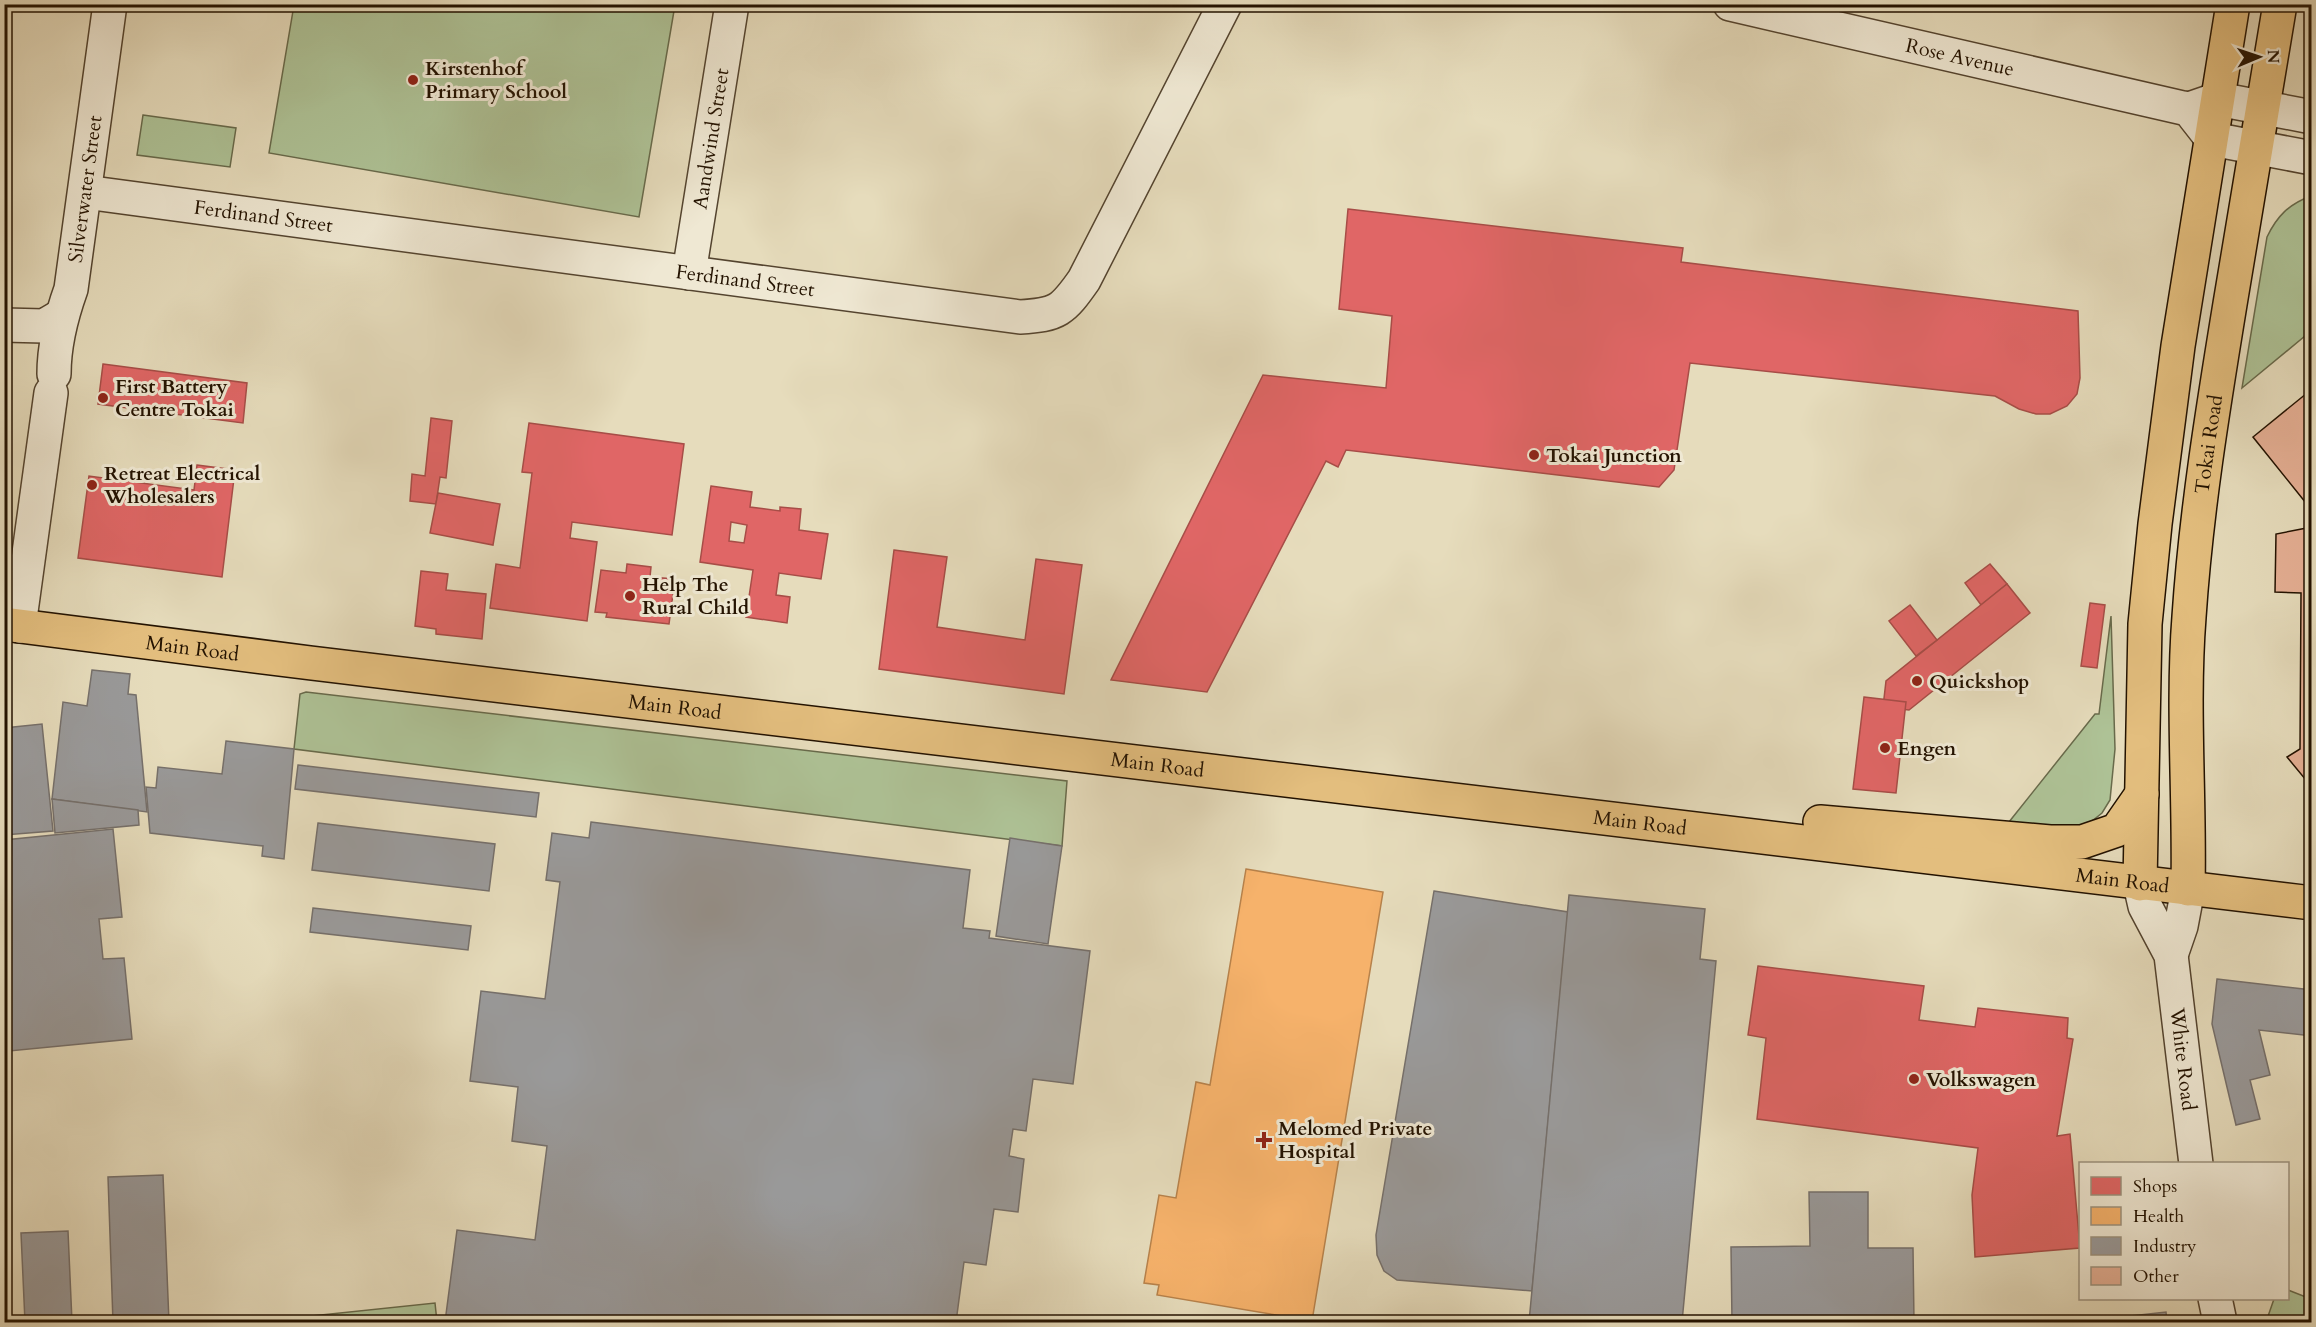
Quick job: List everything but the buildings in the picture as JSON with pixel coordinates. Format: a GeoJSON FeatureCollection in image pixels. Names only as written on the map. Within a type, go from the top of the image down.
{"type":"FeatureCollection","features":[{"type":"Feature","properties":{"kind":"main road"},"geometry":{"type":"LineString","coordinates":[[2140,884],[2145,624],[2155,524],[2178,346],[2212,139],[2203,104],[2233,4]]}},
{"type":"Feature","properties":{"kind":"main road","name":"Tokai Road"},"geometry":{"type":"LineString","coordinates":[[2188,889],[2190,828],[2188,619],[2196,528],[2220,365],[2280,4]]}},
{"type":"Feature","properties":{"kind":"main road","name":"Main Road"},"geometry":{"type":"LineString","coordinates":[[12,625],[311,663],[2312,903]]}},
{"type":"Feature","properties":{"kind":"main road"},"geometry":{"type":"LineString","coordinates":[[1336,786],[1403,772],[1753,815],[2050,842],[2082,842],[2117,830],[2142,794]]}},
{"type":"Feature","properties":{"kind":"street","name":"Silverwater Street"},"geometry":{"type":"LineString","coordinates":[[12,625],[53,383],[54,354],[61,316],[71,289],[110,4]]}},
{"type":"Feature","properties":{"kind":"street","name":"Aandwind Street"},"geometry":{"type":"LineString","coordinates":[[689,273],[732,4]]}},
{"type":"Feature","properties":{"kind":"street","name":"Ferdinand Street"},"geometry":{"type":"LineString","coordinates":[[85,192],[1020,317],[1041,316],[1056,312],[1066,305],[1084,280],[1225,4]]}},
{"type":"Feature","properties":{"kind":"street","name":"Rose Avenue"},"geometry":{"type":"LineString","coordinates":[[1730,4],[1863,19],[2203,104],[2264,107],[2312,117]]}},
{"type":"Feature","properties":{"kind":"street"},"geometry":{"type":"LineString","coordinates":[[2212,139],[2312,158]]}},
{"type":"Feature","properties":{"kind":"street"},"geometry":{"type":"LineString","coordinates":[[4,325],[44,326],[61,316]]}},
{"type":"Feature","properties":{"kind":"street","name":"White Road"},"geometry":{"type":"LineString","coordinates":[[2140,884],[2145,906],[2171,955],[2196,1162]]}},
{"type":"Feature","properties":{"kind":"street","name":"White Road"},"geometry":{"type":"LineString","coordinates":[[2171,955],[2181,926],[2188,889]]}},
{"type":"Feature","properties":{"kind":"street"},"geometry":{"type":"LineString","coordinates":[[2215,1300],[2220,1323]]}},
{"type":"Feature","properties":{"kind":"green space","name":"Kirstenhof Primary School"},"geometry":{"type":"Polygon","coordinates":[[[294,5],[675,5],[639,217],[269,153],[294,5]]]}},
{"type":"Feature","properties":{"kind":"green space"},"geometry":{"type":"Polygon","coordinates":[[[143,115],[236,128],[230,167],[137,155],[143,115]]]}},
{"type":"Feature","properties":{"kind":"green space"},"geometry":{"type":"Polygon","coordinates":[[[2311,196],[2311,331],[2242,388],[2267,237],[2284,212],[2311,196]]]}},
{"type":"Feature","properties":{"kind":"green space"},"geometry":{"type":"Polygon","coordinates":[[[2111,616],[2115,749],[2110,800],[2102,813],[2092,821],[2079,826],[2063,828],[2009,822],[2095,714],[2099,714],[2111,616]]]}},
{"type":"Feature","properties":{"kind":"green space"},"geometry":{"type":"Polygon","coordinates":[[[306,692],[1067,781],[1062,846],[294,749],[300,694],[306,692]]]}},
{"type":"Feature","properties":{"kind":"green space"},"geometry":{"type":"Polygon","coordinates":[[[2289,1290],[2311,1299],[2311,1322],[2266,1322],[2274,1300],[2289,1300],[2289,1290]]]}},
{"type":"Feature","properties":{"kind":"green space"},"geometry":{"type":"Polygon","coordinates":[[[435,1303],[437,1322],[253,1322],[435,1303]]]}},
{"type":"Feature","properties":{"kind":"place","name":"Kirstenhof Primary School"},"geometry":{"type":"Point","coordinates":[413,80]}},
{"type":"Feature","properties":{"kind":"place","name":"First Battery Centre Tokai"},"geometry":{"type":"Point","coordinates":[103,398]}},
{"type":"Feature","properties":{"kind":"place","name":"Tokai Junction"},"geometry":{"type":"Point","coordinates":[1534,455]}},
{"type":"Feature","properties":{"kind":"place","name":"Retreat Electrical Wholesalers"},"geometry":{"type":"Point","coordinates":[92,485]}},
{"type":"Feature","properties":{"kind":"place","name":"Help The Rural Child"},"geometry":{"type":"Point","coordinates":[630,596]}},
{"type":"Feature","properties":{"kind":"place","name":"Quickshop"},"geometry":{"type":"Point","coordinates":[1917,681]}},
{"type":"Feature","properties":{"kind":"place","name":"Engen"},"geometry":{"type":"Point","coordinates":[1885,748]}},
{"type":"Feature","properties":{"kind":"place","name":"Volkswagen"},"geometry":{"type":"Point","coordinates":[1914,1079]}},
{"type":"Feature","properties":{"kind":"place","name":"Melomed Private Hospital"},"geometry":{"type":"Point","coordinates":[1264,1140]}}]}
